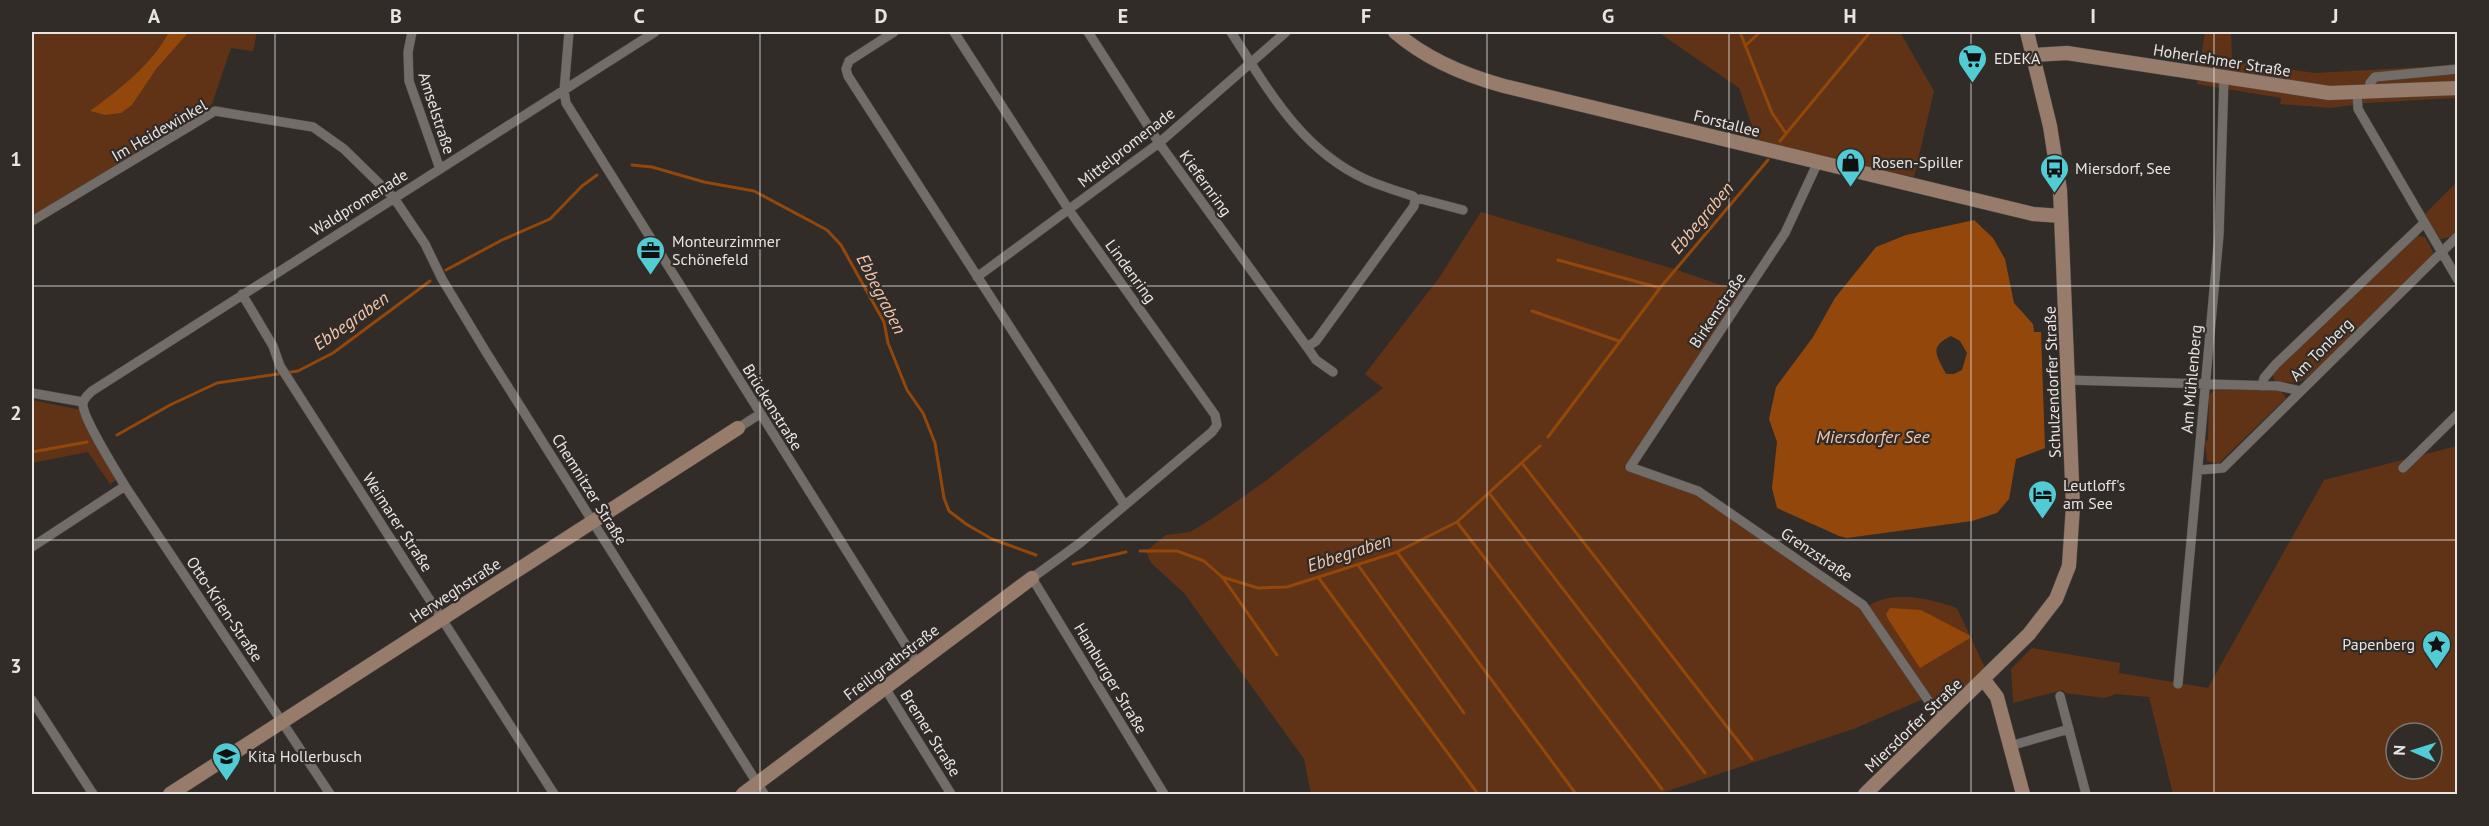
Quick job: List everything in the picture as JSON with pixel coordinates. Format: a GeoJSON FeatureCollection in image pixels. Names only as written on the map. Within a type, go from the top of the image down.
{"type":"FeatureCollection","features":[{"type":"Feature","properties":{"kind":"street","name":"Amselstraße"},"geometry":{"type":"LineString","coordinates":[[412,32],[408,52],[409,81],[440,169]]}},
{"type":"Feature","properties":{"kind":"street"},"geometry":{"type":"LineString","coordinates":[[564,90],[569,32]]}},
{"type":"Feature","properties":{"kind":"street","name":"Waldpromenade"},"geometry":{"type":"LineString","coordinates":[[83,402],[92,391],[242,294],[656,32]]}},
{"type":"Feature","properties":{"kind":"street"},"geometry":{"type":"LineString","coordinates":[[894,32],[849,61],[846,69],[848,76],[1124,504]]}},
{"type":"Feature","properties":{"kind":"street","name":"Lindenring"},"geometry":{"type":"LineString","coordinates":[[954,32],[1069,210],[1210,406],[1217,425],[1060,557]]}},
{"type":"Feature","properties":{"kind":"street","name":"Kiefernring"},"geometry":{"type":"LineString","coordinates":[[1088,32],[1159,143],[1316,360],[1333,372]]}},
{"type":"Feature","properties":{"kind":"street"},"geometry":{"type":"LineString","coordinates":[[1231,32],[1285,115],[1320,151],[1364,179],[1413,196],[1415,200],[1414,206],[1354,290],[1316,341],[1307,347]]}},
{"type":"Feature","properties":{"kind":"street","name":"Mittelpromenade"},"geometry":{"type":"LineString","coordinates":[[977,277],[1159,143],[1286,32]]}},
{"type":"Feature","properties":{"kind":"street","name":"Forstallee"},"geometry":{"type":"LineString","coordinates":[[1395,32],[1435,60],[1491,82],[2033,214],[2061,216]]}},
{"type":"Feature","properties":{"kind":"street","name":"Schulzendorfer Straße"},"geometry":{"type":"LineString","coordinates":[[1984,680],[2046,614],[2058,593],[2068,566],[2073,506],[2061,216],[2054,147],[2027,32]]}},
{"type":"Feature","properties":{"kind":"street","name":"Hoherlehmer Straße"},"geometry":{"type":"LineString","coordinates":[[2034,55],[2067,53],[2322,92],[2363,93],[2457,88]]}},
{"type":"Feature","properties":{"kind":"street"},"geometry":{"type":"LineString","coordinates":[[2457,69],[2375,77],[2363,93],[2358,109],[2457,280]]}},
{"type":"Feature","properties":{"kind":"street","name":"Am Mühlenberg"},"geometry":{"type":"LineString","coordinates":[[2178,684],[2222,201],[2224,77]]}},
{"type":"Feature","properties":{"kind":"street","name":"Brückenstraße"},"geometry":{"type":"LineString","coordinates":[[564,90],[566,103],[917,663]]}},
{"type":"Feature","properties":{"kind":"street","name":"Im Heidewinkel"},"geometry":{"type":"LineString","coordinates":[[32,221],[215,111],[322,130],[366,168],[394,198]]}},
{"type":"Feature","properties":{"kind":"street","name":"Birkenstraße"},"geometry":{"type":"LineString","coordinates":[[1630,467],[1785,233],[1818,162]]}},
{"type":"Feature","properties":{"kind":"street","name":"Chemnitzer Straße"},"geometry":{"type":"LineString","coordinates":[[394,198],[425,244],[442,279],[592,521],[761,789]]}},
{"type":"Feature","properties":{"kind":"street"},"geometry":{"type":"LineString","coordinates":[[1415,200],[1421,199],[1463,210]]}},
{"type":"Feature","properties":{"kind":"street","name":"Am Tonberg"},"geometry":{"type":"LineString","coordinates":[[2262,386],[2264,378],[2276,364],[2423,224]]}},
{"type":"Feature","properties":{"kind":"street","name":"Am Tonberg"},"geometry":{"type":"LineString","coordinates":[[2199,470],[2223,468],[2457,236]]}},
{"type":"Feature","properties":{"kind":"street","name":"Weimarer Straße"},"geometry":{"type":"LineString","coordinates":[[242,294],[273,346],[280,366],[554,795]]}},
{"type":"Feature","properties":{"kind":"street"},"geometry":{"type":"LineString","coordinates":[[2068,380],[2262,386],[2301,390]]}},
{"type":"Feature","properties":{"kind":"street"},"geometry":{"type":"LineString","coordinates":[[32,393],[83,402]]}},
{"type":"Feature","properties":{"kind":"street","name":"Otto-Krien-Straße"},"geometry":{"type":"LineString","coordinates":[[83,402],[84,410],[125,486],[330,795]]}},
{"type":"Feature","properties":{"kind":"street","name":"Herweghstraße"},"geometry":{"type":"LineString","coordinates":[[170,795],[760,414]]}},
{"type":"Feature","properties":{"kind":"street"},"geometry":{"type":"LineString","coordinates":[[2403,468],[2457,414]]}},
{"type":"Feature","properties":{"kind":"street","name":"Grenzstraße"},"geometry":{"type":"LineString","coordinates":[[1630,467],[1698,491],[1863,604],[1928,700],[1943,718]]}},
{"type":"Feature","properties":{"kind":"street"},"geometry":{"type":"LineString","coordinates":[[32,547],[125,486]]}},
{"type":"Feature","properties":{"kind":"street","name":"Freiligrathstraße"},"geometry":{"type":"LineString","coordinates":[[743,795],[761,789],[917,663],[1060,557]]}},
{"type":"Feature","properties":{"kind":"street","name":"Hamburger Straße"},"geometry":{"type":"LineString","coordinates":[[1032,578],[1164,795]]}},
{"type":"Feature","properties":{"kind":"street"},"geometry":{"type":"LineString","coordinates":[[1984,680],[1997,697],[2023,795]]}},
{"type":"Feature","properties":{"kind":"street","name":"Miersdorfer Straße"},"geometry":{"type":"LineString","coordinates":[[1865,795],[1984,680]]}},
{"type":"Feature","properties":{"kind":"street","name":"Bremer Straße"},"geometry":{"type":"LineString","coordinates":[[885,688],[951,795]]}},
{"type":"Feature","properties":{"kind":"street"},"geometry":{"type":"LineString","coordinates":[[2060,696],[2086,795]]}},
{"type":"Feature","properties":{"kind":"street"},"geometry":{"type":"LineString","coordinates":[[32,700],[93,795]]}},
{"type":"Feature","properties":{"kind":"street"},"geometry":{"type":"LineString","coordinates":[[2010,746],[2069,729]]}},
{"type":"Feature","properties":{"kind":"shaded area"},"geometry":{"type":"Polygon","coordinates":[[[32,32],[169,32],[144,65],[124,85],[91,111],[105,115],[132,105],[157,68],[189,32],[257,32],[253,51],[231,48],[212,104],[32,219],[32,32]]]}},
{"type":"Feature","properties":{"kind":"shaded area"},"geometry":{"type":"Polygon","coordinates":[[[1658,32],[1900,32],[1934,91],[1914,177],[1758,143],[1739,88],[1658,32]]]}},
{"type":"Feature","properties":{"kind":"shaded area"},"geometry":{"type":"Polygon","coordinates":[[[2205,32],[2231,32],[2232,61],[2315,73],[2457,65],[2457,98],[2365,103],[2331,108],[2280,104],[2281,98],[2197,84],[2205,32]]]}},
{"type":"Feature","properties":{"kind":"shaded area"},"geometry":{"type":"Polygon","coordinates":[[[2457,182],[2457,230],[2450,237],[2440,239],[2424,215],[2457,182]]]}},
{"type":"Feature","properties":{"kind":"shaded area"},"geometry":{"type":"Polygon","coordinates":[[[1481,212],[1674,269],[1744,293],[1624,467],[1696,493],[1863,610],[1874,603],[1896,597],[1921,598],[1957,608],[1986,670],[1940,706],[1921,700],[1856,728],[1659,794],[1311,794],[1304,759],[1184,593],[1151,563],[1146,551],[1166,535],[1190,532],[1213,518],[1267,480],[1383,388],[1365,374],[1439,278],[1481,212]]]}},
{"type":"Feature","properties":{"kind":"shaded area"},"geometry":{"type":"Polygon","coordinates":[[[2414,235],[2425,237],[2433,252],[2430,259],[2307,378],[2297,383],[2275,381],[2272,374],[2414,235]]]}},
{"type":"Feature","properties":{"kind":"shaded area"},"geometry":{"type":"Polygon","coordinates":[[[2217,389],[2281,391],[2286,398],[2218,464],[2207,461],[2205,441],[2208,440],[2209,395],[2217,389]]]}},
{"type":"Feature","properties":{"kind":"shaded area"},"geometry":{"type":"Polygon","coordinates":[[[32,400],[81,410],[117,479],[110,484],[88,452],[32,463],[32,400]]]}},
{"type":"Feature","properties":{"kind":"shaded area"},"geometry":{"type":"Polygon","coordinates":[[[2457,446],[2457,794],[2173,794],[2149,697],[2116,694],[2105,698],[2065,693],[2063,690],[2013,703],[2011,669],[2032,648],[2120,663],[2119,673],[2208,688],[2324,480],[2457,446]]]}},
{"type":"Feature","properties":{"kind":"water"},"geometry":{"type":"Polygon","coordinates":[[[169,32],[189,32],[157,68],[132,105],[121,113],[105,115],[90,111],[144,66],[169,32]]]}},
{"type":"Feature","properties":{"kind":"water","name":"Miersdorfer See"},"geometry":{"type":"Polygon","coordinates":[[[1974,220],[1993,238],[2005,259],[2014,303],[2033,324],[2034,332],[2041,332],[2045,448],[2016,459],[2009,499],[1997,513],[1972,521],[1847,538],[1777,508],[1772,488],[1777,442],[1769,419],[1776,387],[1813,337],[1835,298],[1876,247],[1906,235],[1974,220]],[[1951,336],[1937,348],[1936,352],[1946,374],[1954,374],[1962,370],[1967,353],[1960,341],[1951,336]]]}},
{"type":"Feature","properties":{"kind":"water"},"geometry":{"type":"Polygon","coordinates":[[[1890,608],[1921,610],[1969,635],[1970,638],[1920,668],[1888,619],[1886,614],[1890,608]]]}},
{"type":"Feature","properties":{"kind":"waterway"},"geometry":{"type":"LineString","coordinates":[[1740,32],[1772,113],[1785,132]]}},
{"type":"Feature","properties":{"kind":"waterway"},"geometry":{"type":"LineString","coordinates":[[1745,46],[1760,32]]}},
{"type":"Feature","properties":{"kind":"waterway","name":"Ebbegraben"},"geometry":{"type":"LineString","coordinates":[[1780,141],[1870,32]]}},
{"type":"Feature","properties":{"kind":"waterway","name":"Ebbegraben"},"geometry":{"type":"LineString","coordinates":[[1548,437],[1660,288],[1768,160]]}},
{"type":"Feature","properties":{"kind":"waterway","name":"Ebbegraben"},"geometry":{"type":"LineString","coordinates":[[632,165],[652,167],[704,182],[754,191],[827,230],[841,245],[884,322],[888,343],[907,390],[923,413],[935,443],[944,498],[949,511],[992,539],[1036,555]]}},
{"type":"Feature","properties":{"kind":"waterway","name":"Ebbegraben"},"geometry":{"type":"LineString","coordinates":[[446,270],[502,240],[550,219],[582,186],[597,175]]}},
{"type":"Feature","properties":{"kind":"waterway"},"geometry":{"type":"LineString","coordinates":[[1558,260],[1660,288]]}},
{"type":"Feature","properties":{"kind":"waterway","name":"Ebbegraben"},"geometry":{"type":"LineString","coordinates":[[117,435],[170,405],[217,383],[298,371],[333,353],[430,281]]}},
{"type":"Feature","properties":{"kind":"waterway"},"geometry":{"type":"LineString","coordinates":[[1532,311],[1619,341]]}},
{"type":"Feature","properties":{"kind":"waterway","name":"Ebbegraben"},"geometry":{"type":"LineString","coordinates":[[32,452],[87,442]]}},
{"type":"Feature","properties":{"kind":"waterway","name":"Ebbegraben"},"geometry":{"type":"LineString","coordinates":[[1140,551],[1177,551],[1204,561],[1222,577],[1258,588],[1287,587],[1397,552],[1457,522],[1540,446]]}},
{"type":"Feature","properties":{"kind":"waterway"},"geometry":{"type":"LineString","coordinates":[[1522,463],[1752,759]]}},
{"type":"Feature","properties":{"kind":"waterway"},"geometry":{"type":"LineString","coordinates":[[1489,493],[1705,773]]}},
{"type":"Feature","properties":{"kind":"waterway"},"geometry":{"type":"LineString","coordinates":[[1457,522],[1662,789]]}},
{"type":"Feature","properties":{"kind":"waterway","name":"Ebbegraben"},"geometry":{"type":"LineString","coordinates":[[1073,564],[1126,552]]}},
{"type":"Feature","properties":{"kind":"waterway"},"geometry":{"type":"LineString","coordinates":[[1397,552],[1576,794]]}},
{"type":"Feature","properties":{"kind":"waterway"},"geometry":{"type":"LineString","coordinates":[[1358,565],[1464,713]]}},
{"type":"Feature","properties":{"kind":"waterway"},"geometry":{"type":"LineString","coordinates":[[1318,577],[1478,794]]}},
{"type":"Feature","properties":{"kind":"waterway"},"geometry":{"type":"LineString","coordinates":[[1223,578],[1277,655]]}},
{"type":"Feature","properties":{"kind":"place","name":"EDEKA"},"geometry":{"type":"Point","coordinates":[1973,84]}},
{"type":"Feature","properties":{"kind":"place","name":"Rosen-Spiller"},"geometry":{"type":"Point","coordinates":[1851,188]}},
{"type":"Feature","properties":{"kind":"place","name":"Miersdorf, See"},"geometry":{"type":"Point","coordinates":[2054,194]}},
{"type":"Feature","properties":{"kind":"place","name":"Monteurzimmer Schönefeld"},"geometry":{"type":"Point","coordinates":[651,276]}},
{"type":"Feature","properties":{"kind":"place","name":"Leutloff's am See"},"geometry":{"type":"Point","coordinates":[2042,520]}},
{"type":"Feature","properties":{"kind":"place","name":"Papenberg"},"geometry":{"type":"Point","coordinates":[2436,670]}},
{"type":"Feature","properties":{"kind":"place","name":"Kita Hollerbusch"},"geometry":{"type":"Point","coordinates":[227,782]}}]}
